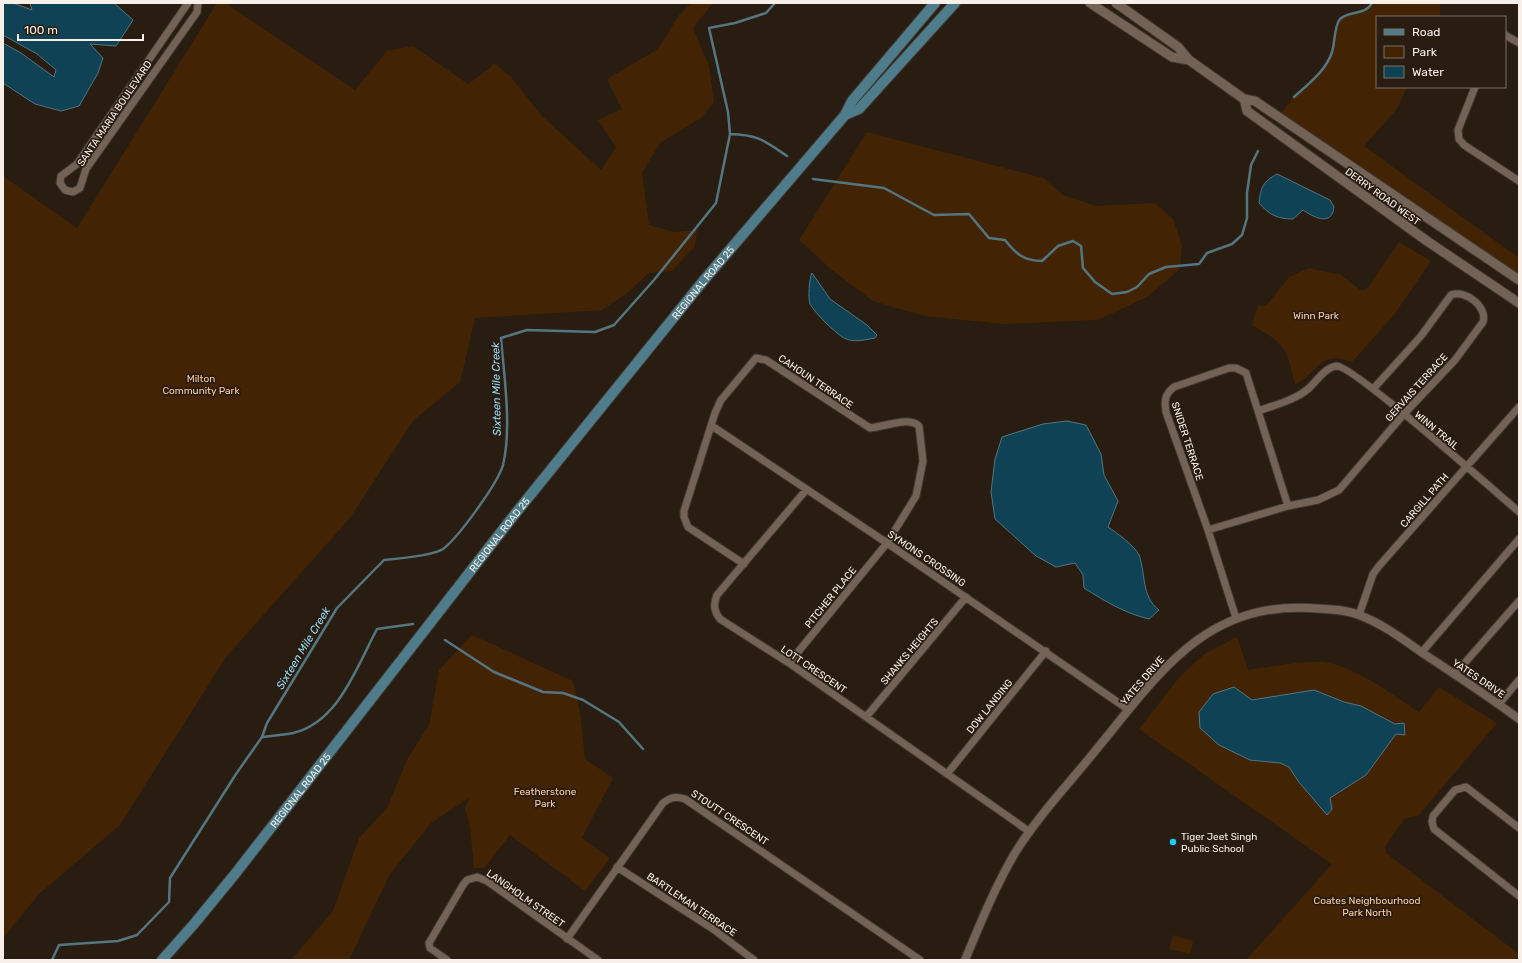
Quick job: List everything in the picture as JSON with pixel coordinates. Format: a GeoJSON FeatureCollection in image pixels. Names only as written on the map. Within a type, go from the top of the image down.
{"type":"FeatureCollection","features":[{"type":"Feature","properties":{"kind":"main road","name":"REGIONAL ROAD 25"},"geometry":{"type":"LineString","coordinates":[[162,960],[194,924],[230,879],[510,520],[699,286],[845,115],[852,101],[935,3]]}},
{"type":"Feature","properties":{"kind":"main road","name":"REGIONAL ROAD 25"},"geometry":{"type":"LineString","coordinates":[[845,115],[859,109],[955,3]]}},
{"type":"Feature","properties":{"kind":"main road","name":"DERRY ROAD WEST"},"geometry":{"type":"LineString","coordinates":[[1090,3],[1172,57],[1189,60]]}},
{"type":"Feature","properties":{"kind":"main road","name":"DERRY ROAD WEST"},"geometry":{"type":"LineString","coordinates":[[1116,3],[1178,47],[1189,60],[1244,99],[1255,101],[1519,280]]}},
{"type":"Feature","properties":{"kind":"main road","name":"DERRY ROAD WEST"},"geometry":{"type":"LineString","coordinates":[[1244,99],[1247,111],[1427,241],[1519,303]]}},
{"type":"Feature","properties":{"kind":"street","name":"SANTA MARIA BOULEVARD"},"geometry":{"type":"LineString","coordinates":[[188,3],[77,164],[61,176],[60,184],[65,190],[73,192],[80,188],[86,169],[196,12],[198,3]]}},
{"type":"Feature","properties":{"kind":"street"},"geometry":{"type":"LineString","coordinates":[[1506,36],[1519,43]]}},
{"type":"Feature","properties":{"kind":"street"},"geometry":{"type":"LineString","coordinates":[[1475,88],[1458,130],[1459,139],[1464,145],[1519,181]]}},
{"type":"Feature","properties":{"kind":"street","name":"GERVAIS TERRACE"},"geometry":{"type":"LineString","coordinates":[[1208,530],[1288,506],[1318,500],[1339,490],[1403,415],[1455,360],[1483,322],[1484,317],[1482,308],[1462,293],[1457,292],[1451,295],[1421,336],[1374,388]]}},
{"type":"Feature","properties":{"kind":"street","name":"CAHOUN TERRACE"},"geometry":{"type":"LineString","coordinates":[[744,564],[688,527],[685,523],[684,511],[721,400],[751,364],[758,358],[766,360],[870,428],[908,422],[915,423],[919,426],[923,461],[916,496],[887,543]]}},
{"type":"Feature","properties":{"kind":"street","name":"WINN TRAIL"},"geometry":{"type":"LineString","coordinates":[[1258,411],[1308,389],[1321,376],[1335,366],[1348,370],[1374,388],[1403,415],[1519,512]]}},
{"type":"Feature","properties":{"kind":"street","name":"SNIDER TERRACE"},"geometry":{"type":"LineString","coordinates":[[1236,618],[1208,530],[1166,412],[1165,398],[1174,387],[1229,368],[1236,368],[1246,373],[1288,506]]}},
{"type":"Feature","properties":{"kind":"street","name":"CARGILL PATH"},"geometry":{"type":"LineString","coordinates":[[1359,615],[1373,574],[1379,566],[1465,466],[1519,407]]}},
{"type":"Feature","properties":{"kind":"street","name":"SYMONS CROSSING"},"geometry":{"type":"LineString","coordinates":[[712,426],[1046,651],[1129,710]]}},
{"type":"Feature","properties":{"kind":"street","name":"LOTT CRESCENT"},"geometry":{"type":"LineString","coordinates":[[806,490],[717,595],[714,601],[716,613],[720,619],[789,664],[1030,832]]}},
{"type":"Feature","properties":{"kind":"street"},"geometry":{"type":"LineString","coordinates":[[1422,652],[1519,539]]}},
{"type":"Feature","properties":{"kind":"street","name":"PITCHER PLACE"},"geometry":{"type":"LineString","coordinates":[[789,664],[887,543]]}},
{"type":"Feature","properties":{"kind":"street","name":"SHANKS HEIGHTS"},"geometry":{"type":"LineString","coordinates":[[866,717],[966,597]]}},
{"type":"Feature","properties":{"kind":"street"},"geometry":{"type":"LineString","coordinates":[[1455,674],[1519,601]]}},
{"type":"Feature","properties":{"kind":"street","name":"YATES DRIVE"},"geometry":{"type":"LineString","coordinates":[[964,960],[1004,872],[1030,832],[1154,679],[1173,660],[1207,633],[1236,618],[1265,610],[1291,607],[1319,608],[1359,615],[1405,639],[1519,719]]}},
{"type":"Feature","properties":{"kind":"street","name":"DOW LANDING"},"geometry":{"type":"LineString","coordinates":[[947,774],[1046,651]]}},
{"type":"Feature","properties":{"kind":"street"},"geometry":{"type":"LineString","coordinates":[[1499,704],[1519,680]]}},
{"type":"Feature","properties":{"kind":"street"},"geometry":{"type":"LineString","coordinates":[[1519,828],[1466,787],[1455,790],[1433,816],[1432,822],[1434,828],[1519,896]]}},
{"type":"Feature","properties":{"kind":"street","name":"STOUTT CRESCENT"},"geometry":{"type":"LineString","coordinates":[[567,938],[663,802],[674,797],[685,798],[920,960]]}},
{"type":"Feature","properties":{"kind":"street","name":"BARTLEMAN TERRACE"},"geometry":{"type":"LineString","coordinates":[[617,867],[713,929],[754,960]]}},
{"type":"Feature","properties":{"kind":"street","name":"LANGHOLM STREET"},"geometry":{"type":"LineString","coordinates":[[447,960],[430,948],[429,943],[463,885],[467,880],[477,877],[486,881],[598,960]]}},
{"type":"Feature","properties":{"kind":"green space","name":"Milton Community Park"},"geometry":{"type":"Polygon","coordinates":[[[217,3],[225,3],[355,90],[387,51],[413,46],[468,84],[490,68],[494,63],[511,77],[541,115],[601,170],[616,147],[598,120],[622,109],[607,79],[658,49],[679,15],[691,3],[713,3],[693,28],[709,66],[714,102],[701,118],[660,143],[642,173],[649,225],[674,232],[697,230],[695,246],[672,271],[649,273],[626,294],[602,310],[475,318],[460,382],[413,421],[350,518],[226,657],[120,825],[39,894],[3,938],[3,176],[77,228],[217,3]]]}},
{"type":"Feature","properties":{"kind":"green space"},"geometry":{"type":"Polygon","coordinates":[[[1372,3],[1440,3],[1440,16],[1376,16],[1376,88],[1407,88],[1397,109],[1364,146],[1519,258],[1519,285],[1277,118],[1294,97],[1325,68],[1332,53],[1339,21],[1346,15],[1360,13],[1372,3]]]}},
{"type":"Feature","properties":{"kind":"green space"},"geometry":{"type":"Polygon","coordinates":[[[867,132],[1043,178],[1063,195],[1096,206],[1155,203],[1173,219],[1182,245],[1180,269],[1147,297],[1098,320],[1004,324],[924,316],[873,301],[832,270],[799,240],[867,132]]]}},
{"type":"Feature","properties":{"kind":"green space","name":"Winn Park"},"geometry":{"type":"Polygon","coordinates":[[[1399,242],[1431,261],[1394,315],[1352,362],[1333,358],[1326,360],[1295,385],[1290,363],[1283,348],[1272,337],[1252,325],[1258,305],[1266,306],[1289,277],[1309,268],[1341,275],[1360,290],[1366,290],[1399,242]]]}},
{"type":"Feature","properties":{"kind":"green space","name":"Featherstone Park"},"geometry":{"type":"Polygon","coordinates":[[[472,635],[573,681],[580,712],[585,759],[613,778],[582,838],[610,858],[585,891],[510,835],[484,868],[474,868],[470,826],[465,808],[470,797],[431,823],[390,874],[349,960],[291,960],[333,911],[359,838],[387,808],[408,758],[429,725],[439,670],[472,635]]]}},
{"type":"Feature","properties":{"kind":"green space","name":"Coates Neighbourhood Park North"},"geometry":{"type":"Polygon","coordinates":[[[1237,637],[1248,670],[1297,663],[1324,662],[1349,669],[1361,675],[1419,712],[1439,687],[1497,723],[1419,815],[1404,819],[1385,847],[1386,853],[1519,954],[1519,960],[1246,960],[1332,864],[1139,729],[1182,674],[1206,653],[1237,637]]]}},
{"type":"Feature","properties":{"kind":"green space"},"geometry":{"type":"Polygon","coordinates":[[[1173,935],[1193,941],[1190,954],[1169,949],[1173,935]]]}},
{"type":"Feature","properties":{"kind":"water"},"geometry":{"type":"Polygon","coordinates":[[[3,3],[13,3],[32,10],[30,3],[114,3],[133,20],[116,46],[90,44],[103,58],[98,73],[79,106],[61,111],[35,104],[3,83],[3,43],[21,53],[54,77],[56,70],[37,54],[3,35],[3,3]]]}},
{"type":"Feature","properties":{"kind":"water"},"geometry":{"type":"Polygon","coordinates":[[[1277,174],[1330,200],[1334,207],[1333,213],[1330,217],[1322,219],[1303,210],[1293,219],[1288,219],[1274,216],[1266,211],[1259,203],[1262,188],[1266,182],[1277,174]]]}},
{"type":"Feature","properties":{"kind":"water"},"geometry":{"type":"Polygon","coordinates":[[[812,273],[830,299],[867,325],[877,335],[875,338],[859,341],[848,340],[836,332],[816,312],[810,304],[809,298],[810,279],[812,273]]]}},
{"type":"Feature","properties":{"kind":"water"},"geometry":{"type":"Polygon","coordinates":[[[1067,421],[1086,425],[1101,454],[1104,475],[1118,501],[1108,527],[1130,544],[1139,555],[1149,598],[1159,610],[1149,619],[1123,610],[1084,588],[1083,575],[1075,563],[1056,567],[1036,556],[995,519],[991,492],[995,459],[1002,437],[1043,424],[1067,421]]]}},
{"type":"Feature","properties":{"kind":"water"},"geometry":{"type":"Polygon","coordinates":[[[1234,687],[1252,700],[1314,690],[1344,702],[1361,706],[1395,724],[1404,723],[1405,735],[1396,734],[1366,775],[1330,798],[1332,809],[1327,815],[1298,781],[1289,767],[1280,763],[1250,760],[1219,745],[1200,728],[1199,712],[1213,694],[1234,687]]]}},
{"type":"Feature","properties":{"kind":"waterway","name":"Sixteen Mile Creek"},"geometry":{"type":"LineString","coordinates":[[52,960],[59,945],[118,941],[137,935],[169,902],[170,878],[236,774],[262,737],[267,723],[337,608],[384,560],[423,555],[443,549],[458,534],[477,510],[500,473],[506,450],[507,419],[501,338],[527,330],[595,332],[614,325],[654,280],[716,203],[730,134],[728,112],[709,28],[735,23],[766,13],[775,3]]}},
{"type":"Feature","properties":{"kind":"waterway"},"geometry":{"type":"LineString","coordinates":[[1294,97],[1316,77],[1326,65],[1332,52],[1337,26],[1340,19],[1344,16],[1365,10],[1372,3]]}},
{"type":"Feature","properties":{"kind":"waterway"},"geometry":{"type":"LineString","coordinates":[[730,134],[760,139],[787,156]]}},
{"type":"Feature","properties":{"kind":"waterway"},"geometry":{"type":"LineString","coordinates":[[813,179],[884,188],[934,215],[969,214],[989,238],[1005,240],[1017,253],[1030,260],[1042,261],[1058,246],[1073,241],[1081,246],[1083,268],[1095,282],[1112,294],[1127,292],[1137,287],[1149,274],[1166,267],[1199,264],[1207,253],[1232,244],[1242,235],[1247,218],[1247,193],[1251,165],[1258,151]]}},
{"type":"Feature","properties":{"kind":"waterway"},"geometry":{"type":"LineString","coordinates":[[262,737],[293,733],[309,727],[323,717],[335,705],[345,691],[377,629],[413,624]]}},
{"type":"Feature","properties":{"kind":"waterway"},"geometry":{"type":"LineString","coordinates":[[445,640],[494,672],[543,692],[563,693],[583,700],[619,722],[643,749]]}},
{"type":"Feature","properties":{"kind":"place","name":"Tiger Jeet Singh Public School"},"geometry":{"type":"Point","coordinates":[1173,842]}}]}
